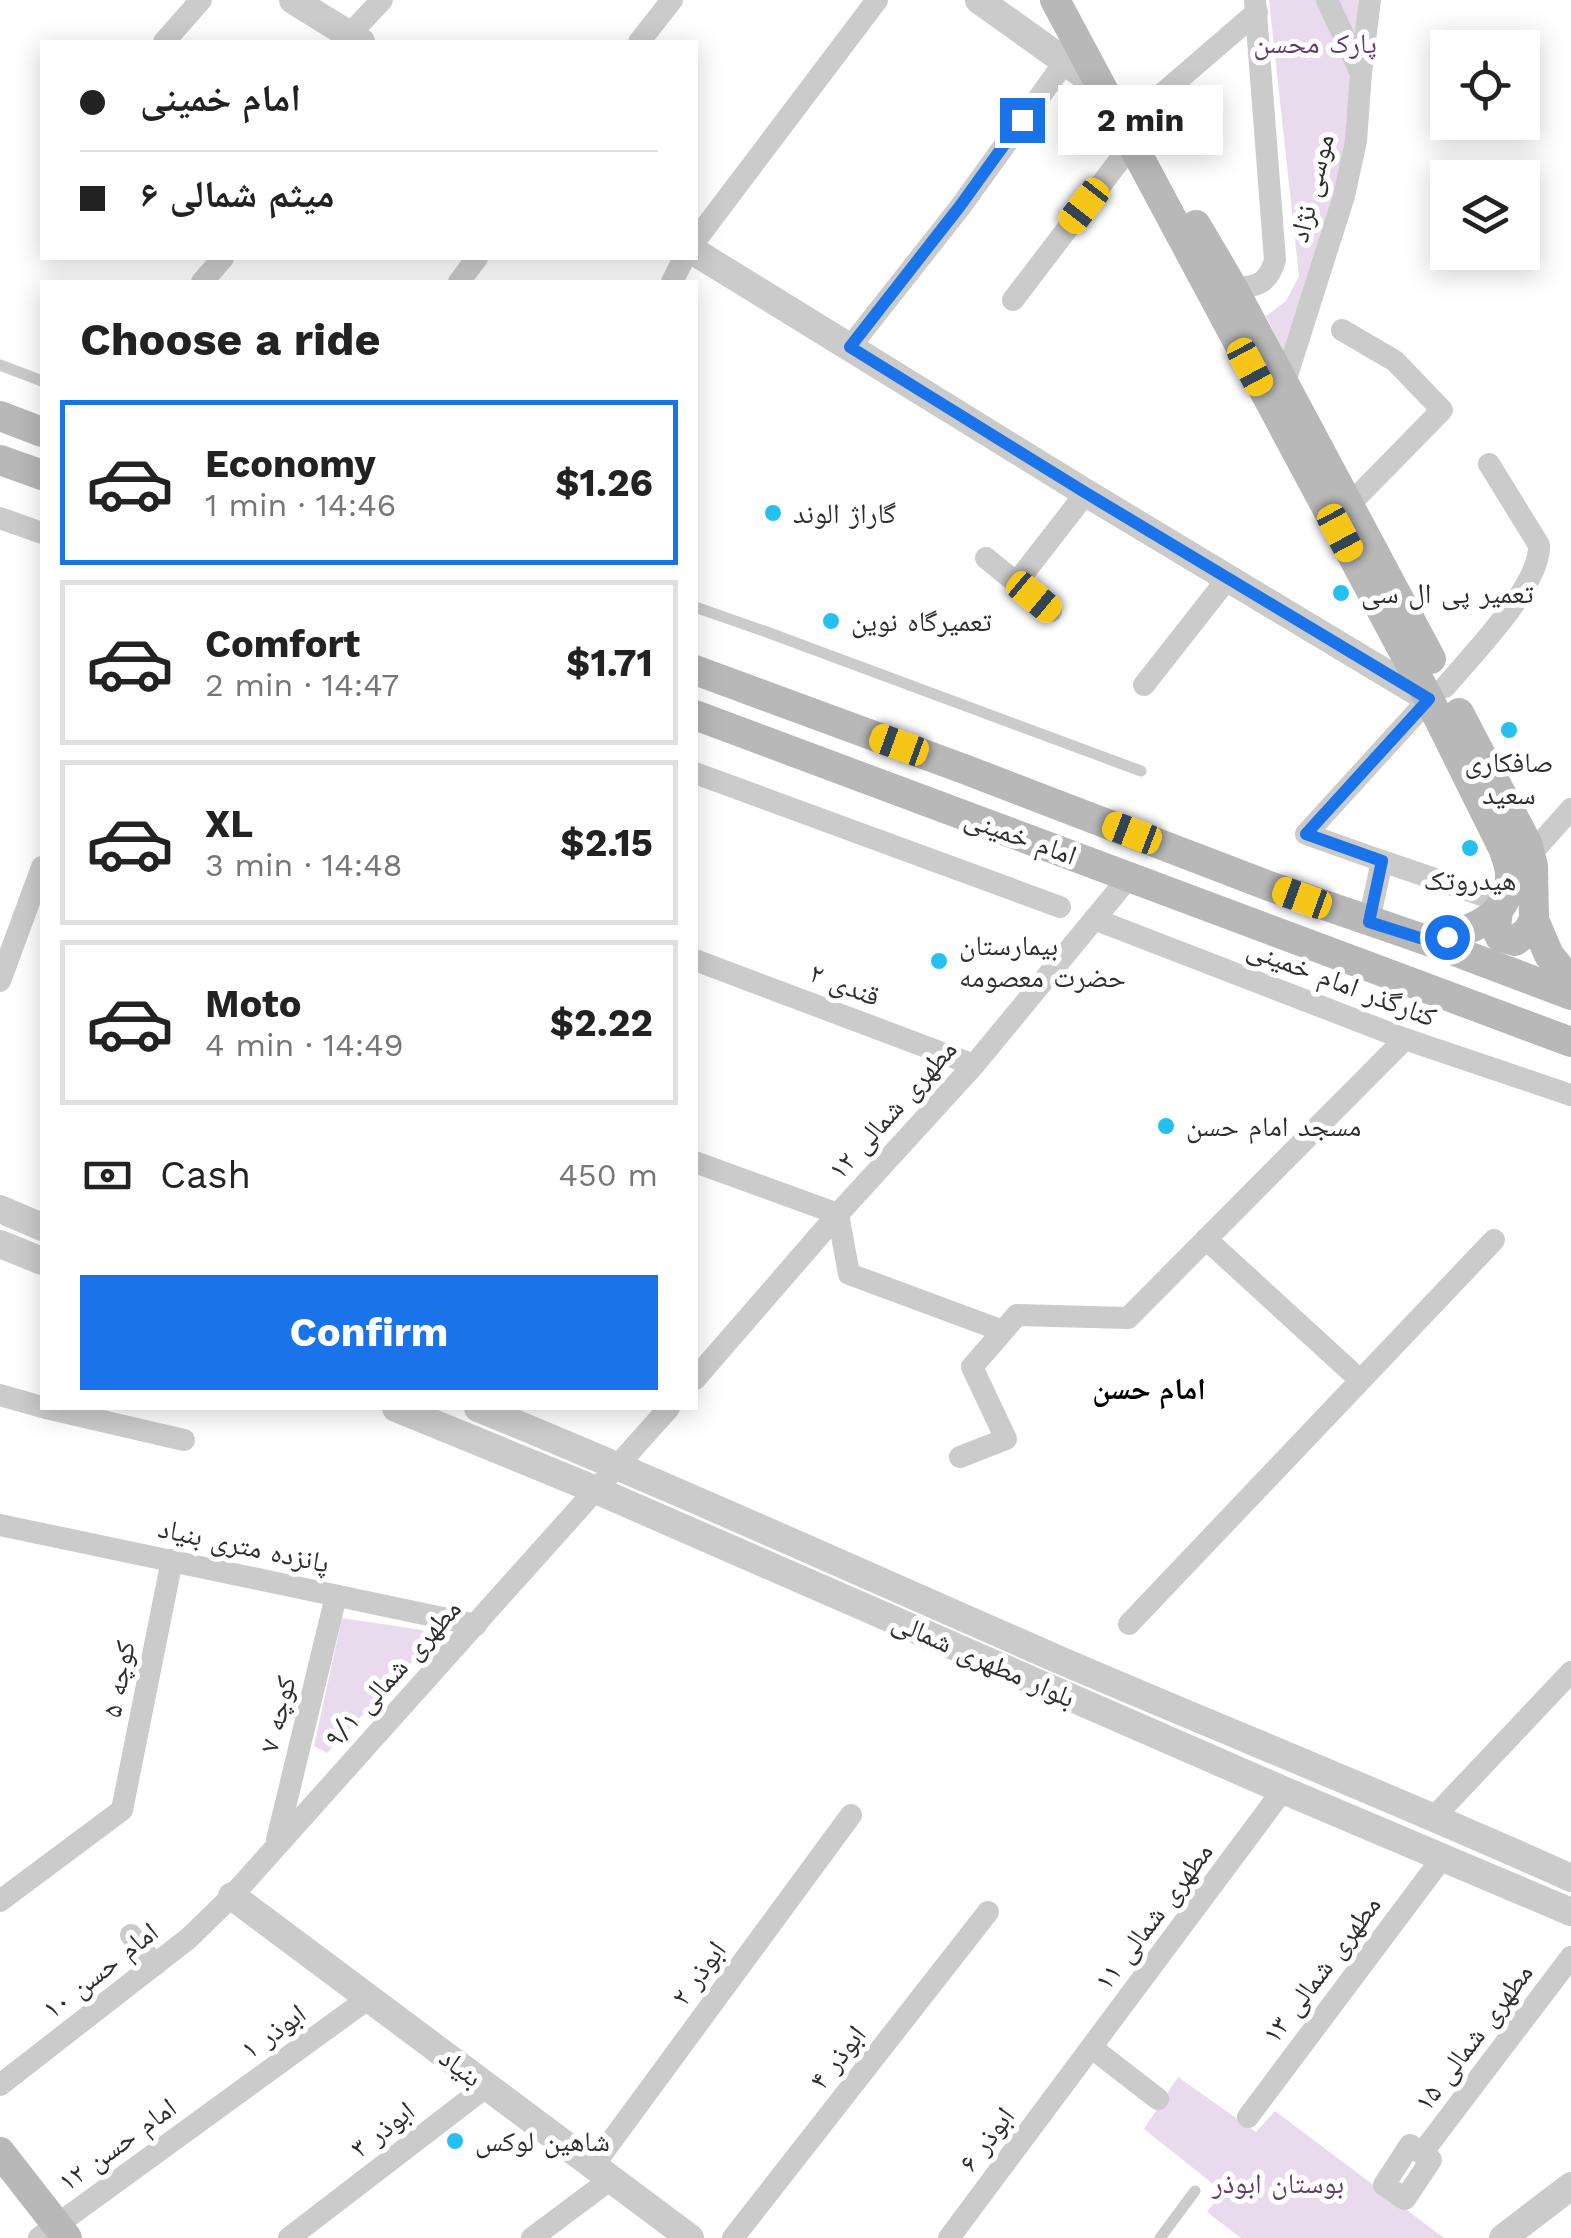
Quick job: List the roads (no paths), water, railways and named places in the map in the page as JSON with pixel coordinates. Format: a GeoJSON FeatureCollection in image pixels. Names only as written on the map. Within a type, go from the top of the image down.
{"type":"FeatureCollection","features":[{"type":"Feature","properties":{"kind":"main road"},"geometry":{"type":"LineString","coordinates":[[1055,0],[1102,88],[1233,288],[1349,505],[1437,693],[1504,850],[1510,872],[1508,891],[1490,902],[1469,930],[1447,937],[1420,938]]}},
{"type":"Feature","properties":{"kind":"main road"},"geometry":{"type":"LineString","coordinates":[[1074,0],[1133,131],[1437,693],[1526,843],[1533,866],[1534,920],[1549,955],[1571,982]]}},
{"type":"Feature","properties":{"kind":"main road"},"geometry":{"type":"LineString","coordinates":[[0,416],[40,431]]}},
{"type":"Feature","properties":{"kind":"main road"},"geometry":{"type":"LineString","coordinates":[[0,460],[40,474]]}},
{"type":"Feature","properties":{"kind":"main road","name":"امام خمینی"},"geometry":{"type":"LineString","coordinates":[[698,671],[1571,996]]}},
{"type":"Feature","properties":{"kind":"main road","name":"امام خمینی"},"geometry":{"type":"LineString","coordinates":[[698,716],[1571,1042]]}},
{"type":"Feature","properties":{"kind":"main road"},"geometry":{"type":"LineString","coordinates":[[1490,902],[1500,937],[1515,941],[1534,920]]}},
{"type":"Feature","properties":{"kind":"main road"},"geometry":{"type":"LineString","coordinates":[[0,2152],[54,2234]]}},
{"type":"Feature","properties":{"kind":"street"},"geometry":{"type":"LineString","coordinates":[[166,40],[201,0]]}},
{"type":"Feature","properties":{"kind":"street"},"geometry":{"type":"LineString","coordinates":[[294,0],[355,39],[382,0]]}},
{"type":"Feature","properties":{"kind":"street"},"geometry":{"type":"LineString","coordinates":[[698,237],[876,0]]}},
{"type":"Feature","properties":{"kind":"street"},"geometry":{"type":"LineString","coordinates":[[978,0],[1102,88]]}},
{"type":"Feature","properties":{"kind":"street"},"geometry":{"type":"LineString","coordinates":[[1326,0],[1361,73]]}},
{"type":"Feature","properties":{"kind":"street","name":"موسی نژاد"},"geometry":{"type":"LineString","coordinates":[[1284,386],[1344,196],[1356,141],[1370,0]]}},
{"type":"Feature","properties":{"kind":"street"},"geometry":{"type":"LineString","coordinates":[[641,40],[669,4]]}},
{"type":"Feature","properties":{"kind":"street"},"geometry":{"type":"LineString","coordinates":[[1012,300],[1133,131],[1256,6]]}},
{"type":"Feature","properties":{"kind":"street"},"geometry":{"type":"LineString","coordinates":[[1233,288],[1251,288],[1260,283],[1270,275],[1275,260],[1256,6]]}},
{"type":"Feature","properties":{"kind":"street"},"geometry":{"type":"LineString","coordinates":[[850,347],[1064,63]]}},
{"type":"Feature","properties":{"kind":"street"},"geometry":{"type":"LineString","coordinates":[[698,254],[1228,578],[1437,693]]}},
{"type":"Feature","properties":{"kind":"street"},"geometry":{"type":"LineString","coordinates":[[204,280],[220,260]]}},
{"type":"Feature","properties":{"kind":"street"},"geometry":{"type":"LineString","coordinates":[[460,280],[475,260]]}},
{"type":"Feature","properties":{"kind":"street"},"geometry":{"type":"LineString","coordinates":[[1342,330],[1395,361],[1442,410],[1349,505]]}},
{"type":"Feature","properties":{"kind":"street"},"geometry":{"type":"LineString","coordinates":[[1490,464],[1539,545],[1537,563],[1518,600],[1306,834],[1490,902]]}},
{"type":"Feature","properties":{"kind":"street"},"geometry":{"type":"LineString","coordinates":[[1017,582],[1086,493]]}},
{"type":"Feature","properties":{"kind":"street"},"geometry":{"type":"LineString","coordinates":[[0,518],[40,533]]}},
{"type":"Feature","properties":{"kind":"street"},"geometry":{"type":"LineString","coordinates":[[986,558],[1051,611]]}},
{"type":"Feature","properties":{"kind":"street"},"geometry":{"type":"LineString","coordinates":[[1144,685],[1228,578]]}},
{"type":"Feature","properties":{"kind":"street"},"geometry":{"type":"LineString","coordinates":[[698,774],[1060,907]]}},
{"type":"Feature","properties":{"kind":"street"},"geometry":{"type":"LineString","coordinates":[[1530,855],[1571,809]]}},
{"type":"Feature","properties":{"kind":"street"},"geometry":{"type":"LineString","coordinates":[[1369,922],[1382,861]]}},
{"type":"Feature","properties":{"kind":"street"},"geometry":{"type":"LineString","coordinates":[[0,981],[40,872]]}},
{"type":"Feature","properties":{"kind":"street","name":"مطهری شمالی ۱۲"},"geometry":{"type":"LineString","coordinates":[[698,1371],[974,1065],[1130,876]]}},
{"type":"Feature","properties":{"kind":"street","name":"کنارگذر امام خمینی"},"geometry":{"type":"LineString","coordinates":[[1094,919],[1405,1039],[1571,1095]]}},
{"type":"Feature","properties":{"kind":"street","name":"قندی ۲"},"geometry":{"type":"LineString","coordinates":[[698,961],[974,1065]]}},
{"type":"Feature","properties":{"kind":"street"},"geometry":{"type":"LineString","coordinates":[[960,1457],[1006,1439],[972,1367],[1018,1314],[1128,1318],[1405,1039]]}},
{"type":"Feature","properties":{"kind":"street"},"geometry":{"type":"LineString","coordinates":[[698,1163],[838,1214],[849,1274],[1004,1331]]}},
{"type":"Feature","properties":{"kind":"street"},"geometry":{"type":"LineString","coordinates":[[0,1210],[40,1227]]}},
{"type":"Feature","properties":{"kind":"street"},"geometry":{"type":"LineString","coordinates":[[1206,1239],[1360,1380]]}},
{"type":"Feature","properties":{"kind":"street"},"geometry":{"type":"LineString","coordinates":[[1129,1624],[1494,1240]]}},
{"type":"Feature","properties":{"kind":"street"},"geometry":{"type":"LineString","coordinates":[[0,1244],[40,1261]]}},
{"type":"Feature","properties":{"kind":"street"},"geometry":{"type":"LineString","coordinates":[[0,1395],[40,1406]]}},
{"type":"Feature","properties":{"kind":"street"},"geometry":{"type":"LineString","coordinates":[[57,1410],[184,1440]]}},
{"type":"Feature","properties":{"kind":"street","name":"بلوار مطهری شمالی"},"geometry":{"type":"LineString","coordinates":[[401,1410],[596,1490],[1571,1912]]}},
{"type":"Feature","properties":{"kind":"street","name":"بلوار مطهری شمالی"},"geometry":{"type":"LineString","coordinates":[[483,1410],[616,1464],[1065,1662],[1435,1816],[1571,1878]]}},
{"type":"Feature","properties":{"kind":"street"},"geometry":{"type":"LineString","coordinates":[[596,1490],[667,1410]]}},
{"type":"Feature","properties":{"kind":"street","name":"مطهری شمالی ۹/۱"},"geometry":{"type":"LineString","coordinates":[[232,1896],[596,1490]]}},
{"type":"Feature","properties":{"kind":"street","name":"پانزده متری بنیاد"},"geometry":{"type":"LineString","coordinates":[[2,1533],[172,1560],[476,1626]]}},
{"type":"Feature","properties":{"kind":"street","name":"کوچه ۵"},"geometry":{"type":"LineString","coordinates":[[0,1901],[122,1810],[172,1560]]}},
{"type":"Feature","properties":{"kind":"street","name":"کوچه ۷"},"geometry":{"type":"LineString","coordinates":[[276,1846],[336,1596]]}},
{"type":"Feature","properties":{"kind":"street"},"geometry":{"type":"LineString","coordinates":[[1435,1816],[1571,1672]]}},
{"type":"Feature","properties":{"kind":"street","name":"مطهری شمالی ۱۱"},"geometry":{"type":"LineString","coordinates":[[1070,2077],[1283,1790]]}},
{"type":"Feature","properties":{"kind":"street","name":"ابوذر ۲"},"geometry":{"type":"LineString","coordinates":[[532,2238],[602,2172],[851,1815]]}},
{"type":"Feature","properties":{"kind":"street","name":"مطهری شمالی ۱۳"},"geometry":{"type":"LineString","coordinates":[[1248,2118],[1443,1857]]}},
{"type":"Feature","properties":{"kind":"street","name":"بنیاد"},"geometry":{"type":"LineString","coordinates":[[232,1896],[690,2238]]}},
{"type":"Feature","properties":{"kind":"street","name":"امام حسن ۱۰"},"geometry":{"type":"LineString","coordinates":[[0,2085],[190,1938],[232,1896]]}},
{"type":"Feature","properties":{"kind":"street","name":"ابوذر ۴"},"geometry":{"type":"LineString","coordinates":[[733,2238],[988,1912]]}},
{"type":"Feature","properties":{"kind":"street"},"geometry":{"type":"LineString","coordinates":[[131,1935],[155,1965]]}},
{"type":"Feature","properties":{"kind":"street","name":"مطهری شمالی ۱۵"},"geometry":{"type":"LineString","coordinates":[[1422,2153],[1571,1957]]}},
{"type":"Feature","properties":{"kind":"street","name":"ابوذر ۱"},"geometry":{"type":"LineString","coordinates":[[212,2113],[369,1998]]}},
{"type":"Feature","properties":{"kind":"street"},"geometry":{"type":"LineString","coordinates":[[1092,2048],[1158,2099]]}},
{"type":"Feature","properties":{"kind":"street","name":"ابوذر ۶"},"geometry":{"type":"LineString","coordinates":[[949,2238],[1070,2077]]}},
{"type":"Feature","properties":{"kind":"street","name":"ابوذر ۳"},"geometry":{"type":"LineString","coordinates":[[288,2238],[487,2086]]}},
{"type":"Feature","properties":{"kind":"street","name":"امام حسن ۱۲"},"geometry":{"type":"LineString","coordinates":[[54,2234],[212,2113]]}},
{"type":"Feature","properties":{"kind":"street"},"geometry":{"type":"LineString","coordinates":[[1503,2238],[1571,2186]]}},
{"type":"Feature","properties":{"kind":"lane"},"geometry":{"type":"LineString","coordinates":[[0,365],[40,380]]}},
{"type":"Feature","properties":{"kind":"lane"},"geometry":{"type":"LineString","coordinates":[[698,608],[1141,772]]}},
{"type":"Feature","properties":{"kind":"lane"},"geometry":{"type":"LineString","coordinates":[[1160,2238],[1195,2191]]}},
{"type":"Feature","properties":{"kind":"place","name":"گاراژ الوند"},"geometry":{"type":"Point","coordinates":[773,513]}},
{"type":"Feature","properties":{"kind":"place","name":"تعمیر پی ال سی"},"geometry":{"type":"Point","coordinates":[1341,593]}},
{"type":"Feature","properties":{"kind":"place","name":"تعمیرگاه نوین"},"geometry":{"type":"Point","coordinates":[831,621]}},
{"type":"Feature","properties":{"kind":"place","name":"صافکاری سعید"},"geometry":{"type":"Point","coordinates":[1509,730]}},
{"type":"Feature","properties":{"kind":"place","name":"هیدروتک"},"geometry":{"type":"Point","coordinates":[1470,848]}},
{"type":"Feature","properties":{"kind":"place","name":"بیمارستان حضرت معصومه"},"geometry":{"type":"Point","coordinates":[939,961]}},
{"type":"Feature","properties":{"kind":"place","name":"مسجد امام حسن"},"geometry":{"type":"Point","coordinates":[1166,1126]}},
{"type":"Feature","properties":{"kind":"place","name":"شاهین لوکس"},"geometry":{"type":"Point","coordinates":[455,2141]}},
{"type":"Feature","properties":{"kind":"district","name":"امام حسن"},"geometry":{"type":"Point","coordinates":[1149,1389]}},
{"type":"Feature","properties":{"kind":"park label","name":"پارک محسن"},"geometry":{"type":"Point","coordinates":[1315,43]}},
{"type":"Feature","properties":{"kind":"park label","name":"بوستان ابوذر"},"geometry":{"type":"Point","coordinates":[1278,2183]}}]}
